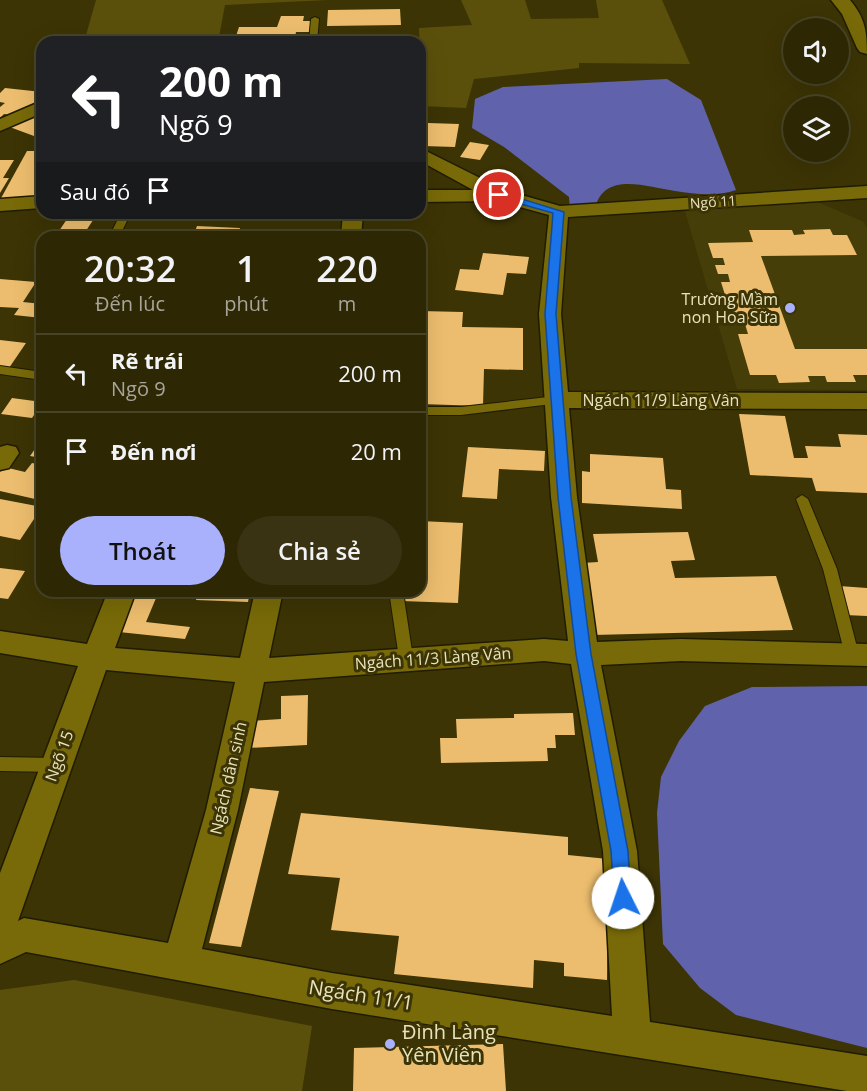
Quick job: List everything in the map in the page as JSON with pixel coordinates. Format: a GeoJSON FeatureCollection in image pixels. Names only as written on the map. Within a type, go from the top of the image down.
{"type":"FeatureCollection","features":[{"type":"Feature","properties":{"kind":"street"},"geometry":{"type":"LineString","coordinates":[[840,0],[851,13],[867,48]]}},
{"type":"Feature","properties":{"kind":"street"},"geometry":{"type":"LineString","coordinates":[[0,126],[36,109]]}},
{"type":"Feature","properties":{"kind":"street"},"geometry":{"type":"LineString","coordinates":[[426,157],[499,195]]}},
{"type":"Feature","properties":{"kind":"street","name":"Ngõ 11"},"geometry":{"type":"LineString","coordinates":[[499,195],[559,212],[867,192]]}},
{"type":"Feature","properties":{"kind":"street"},"geometry":{"type":"LineString","coordinates":[[426,196],[499,195]]}},
{"type":"Feature","properties":{"kind":"street"},"geometry":{"type":"LineString","coordinates":[[0,205],[36,202]]}},
{"type":"Feature","properties":{"kind":"street"},"geometry":{"type":"LineString","coordinates":[[559,212],[550,314],[564,497],[584,654],[620,851],[632,1038]]}},
{"type":"Feature","properties":{"kind":"street","name":"Ngách 11/9 Làng Vân"},"geometry":{"type":"LineString","coordinates":[[557,400],[867,401]]}},
{"type":"Feature","properties":{"kind":"street","name":"Ngõ 15"},"geometry":{"type":"LineString","coordinates":[[0,922],[55,765],[120,597]]}},
{"type":"Feature","properties":{"kind":"street","name":"Ngách dân sinh"},"geometry":{"type":"LineString","coordinates":[[180,963],[222,810],[268,597]]}},
{"type":"Feature","properties":{"kind":"street","name":"Ngách 11/3 Làng Vân"},"geometry":{"type":"LineString","coordinates":[[0,642],[96,658],[252,671],[314,668],[406,658],[544,650],[584,654],[681,650],[860,655]]}},
{"type":"Feature","properties":{"kind":"street","name":"Ngách 11/1"},"geometry":{"type":"LineString","coordinates":[[0,946],[24,935],[332,991],[867,1075]]}},
{"type":"Feature","properties":{"kind":"lane"},"geometry":{"type":"LineString","coordinates":[[314,36],[315,19]]}},
{"type":"Feature","properties":{"kind":"lane"},"geometry":{"type":"LineString","coordinates":[[0,370],[36,375]]}},
{"type":"Feature","properties":{"kind":"lane","name":"Ngách 11/9 Làng Vân"},"geometry":{"type":"LineString","coordinates":[[426,411],[461,411],[557,400]]}},
{"type":"Feature","properties":{"kind":"lane"},"geometry":{"type":"LineString","coordinates":[[802,499],[830,569],[860,655]]}},
{"type":"Feature","properties":{"kind":"lane"},"geometry":{"type":"LineString","coordinates":[[397,597],[406,658]]}},
{"type":"Feature","properties":{"kind":"lane"},"geometry":{"type":"LineString","coordinates":[[0,764],[55,765]]}},
{"type":"Feature","properties":{"kind":"shaded area"},"geometry":{"type":"Polygon","coordinates":[[[96,0],[328,0],[225,5],[219,36],[86,36],[96,0]]]}},
{"type":"Feature","properties":{"kind":"shaded area"},"geometry":{"type":"Polygon","coordinates":[[[461,0],[525,0],[531,19],[599,18],[596,0],[662,0],[690,64],[579,63],[579,68],[474,79],[466,108],[426,106],[426,36],[419,36],[419,28],[472,25],[461,0]]]}},
{"type":"Feature","properties":{"kind":"shaded area","name":"Trường Mầm non Hoa Sữa"},"geometry":{"type":"Polygon","coordinates":[[[813,200],[864,222],[867,228],[867,390],[737,389],[684,208],[813,200]]]}},
{"type":"Feature","properties":{"kind":"shaded area"},"geometry":{"type":"Polygon","coordinates":[[[74,980],[312,1026],[302,1091],[0,1091],[0,990],[74,980]]]}},
{"type":"Feature","properties":{"kind":"water"},"geometry":{"type":"Polygon","coordinates":[[[667,79],[701,100],[736,190],[721,194],[698,194],[626,184],[605,191],[598,200],[594,214],[570,209],[569,197],[504,147],[472,128],[475,99],[503,87],[667,79]]]}},
{"type":"Feature","properties":{"kind":"water"},"geometry":{"type":"Polygon","coordinates":[[[867,686],[867,1048],[736,1015],[700,988],[663,944],[657,813],[661,777],[679,741],[705,706],[752,687],[867,686]]]}},
{"type":"Feature","properties":{"kind":"building"},"geometry":{"type":"Polygon","coordinates":[[[400,9],[401,25],[327,26],[328,10],[400,9]]]}},
{"type":"Feature","properties":{"kind":"building"},"geometry":{"type":"Polygon","coordinates":[[[281,16],[304,16],[303,21],[312,21],[309,32],[296,32],[295,36],[236,36],[239,27],[277,27],[281,16]]]}},
{"type":"Feature","properties":{"kind":"building"},"geometry":{"type":"Polygon","coordinates":[[[5,88],[36,91],[36,106],[29,105],[18,116],[4,114],[0,118],[0,107],[5,103],[0,102],[0,93],[5,88]]]}},
{"type":"Feature","properties":{"kind":"building"},"geometry":{"type":"Polygon","coordinates":[[[36,111],[36,137],[7,126],[36,111]]]}},
{"type":"Feature","properties":{"kind":"building"},"geometry":{"type":"Polygon","coordinates":[[[428,123],[459,124],[455,147],[426,146],[428,123]]]}},
{"type":"Feature","properties":{"kind":"building"},"geometry":{"type":"Polygon","coordinates":[[[470,142],[489,145],[480,160],[460,157],[470,142]]]}},
{"type":"Feature","properties":{"kind":"building"},"geometry":{"type":"Polygon","coordinates":[[[27,151],[36,151],[36,201],[0,200],[27,151]]]}},
{"type":"Feature","properties":{"kind":"building"},"geometry":{"type":"Polygon","coordinates":[[[0,160],[14,160],[3,178],[9,178],[0,193],[0,160]]]}},
{"type":"Feature","properties":{"kind":"building"},"geometry":{"type":"Polygon","coordinates":[[[67,219],[94,219],[86,231],[59,231],[67,219]]]}},
{"type":"Feature","properties":{"kind":"building"},"geometry":{"type":"Polygon","coordinates":[[[197,226],[240,228],[239,231],[195,231],[197,226]]]}},
{"type":"Feature","properties":{"kind":"building"},"geometry":{"type":"Polygon","coordinates":[[[830,229],[833,235],[847,235],[857,255],[761,256],[795,349],[867,349],[867,375],[853,375],[856,382],[827,382],[825,376],[808,376],[810,382],[779,383],[776,375],[750,375],[738,334],[748,334],[745,324],[734,324],[721,282],[730,282],[728,274],[718,274],[715,265],[725,265],[723,258],[713,258],[708,243],[753,242],[749,230],[792,230],[794,235],[805,234],[803,230],[830,229]]]}},
{"type":"Feature","properties":{"kind":"building"},"geometry":{"type":"Polygon","coordinates":[[[483,253],[529,257],[526,274],[507,273],[503,295],[455,290],[460,269],[479,270],[483,253]]]}},
{"type":"Feature","properties":{"kind":"building"},"geometry":{"type":"Polygon","coordinates":[[[0,279],[36,282],[23,302],[36,303],[36,317],[14,315],[19,308],[0,307],[0,279]]]}},
{"type":"Feature","properties":{"kind":"building"},"geometry":{"type":"Polygon","coordinates":[[[426,311],[463,312],[462,327],[523,328],[523,370],[484,369],[483,406],[426,404],[428,351],[426,351],[426,311]]]}},
{"type":"Feature","properties":{"kind":"building"},"geometry":{"type":"Polygon","coordinates":[[[0,340],[26,343],[9,368],[0,367],[0,340]]]}},
{"type":"Feature","properties":{"kind":"building"},"geometry":{"type":"Polygon","coordinates":[[[12,398],[36,401],[36,412],[32,418],[1,414],[12,398]]]}},
{"type":"Feature","properties":{"kind":"building"},"geometry":{"type":"Polygon","coordinates":[[[739,414],[785,416],[794,458],[808,458],[805,446],[841,447],[838,434],[867,435],[867,493],[816,491],[812,478],[750,475],[739,414]]]}},
{"type":"Feature","properties":{"kind":"building"},"geometry":{"type":"Polygon","coordinates":[[[468,447],[545,451],[544,471],[499,469],[497,499],[462,497],[468,447]]]}},
{"type":"Feature","properties":{"kind":"building"},"geometry":{"type":"Polygon","coordinates":[[[36,448],[36,457],[30,456],[36,448]]]}},
{"type":"Feature","properties":{"kind":"building"},"geometry":{"type":"Polygon","coordinates":[[[590,454],[663,458],[666,489],[681,490],[682,509],[582,503],[582,471],[590,472],[590,454]]]}},
{"type":"Feature","properties":{"kind":"building"},"geometry":{"type":"Polygon","coordinates":[[[32,463],[36,464],[35,499],[0,491],[0,472],[4,467],[25,472],[32,463]]]}},
{"type":"Feature","properties":{"kind":"building"},"geometry":{"type":"Polygon","coordinates":[[[0,499],[36,506],[36,516],[20,540],[0,536],[0,499]]]}},
{"type":"Feature","properties":{"kind":"building"},"geometry":{"type":"Polygon","coordinates":[[[426,521],[463,523],[458,603],[401,601],[401,597],[426,597],[426,521]]]}},
{"type":"Feature","properties":{"kind":"building"},"geometry":{"type":"Polygon","coordinates":[[[688,532],[695,560],[671,561],[675,578],[776,576],[793,630],[593,635],[582,563],[598,562],[593,534],[688,532]]]}},
{"type":"Feature","properties":{"kind":"building"},"geometry":{"type":"Polygon","coordinates":[[[0,568],[25,571],[8,599],[0,598],[0,568]]]}},
{"type":"Feature","properties":{"kind":"building"},"geometry":{"type":"Polygon","coordinates":[[[839,586],[867,588],[867,616],[845,615],[839,586]]]}},
{"type":"Feature","properties":{"kind":"building"},"geometry":{"type":"Polygon","coordinates":[[[119,597],[156,597],[146,622],[190,627],[185,639],[119,632],[119,597]]]}},
{"type":"Feature","properties":{"kind":"building"},"geometry":{"type":"Polygon","coordinates":[[[197,597],[249,597],[248,602],[196,600],[197,597]]]}},
{"type":"Feature","properties":{"kind":"building"},"geometry":{"type":"Polygon","coordinates":[[[308,695],[307,745],[248,748],[249,721],[281,719],[281,696],[308,695]]]}},
{"type":"Feature","properties":{"kind":"building"},"geometry":{"type":"Polygon","coordinates":[[[573,713],[575,735],[555,735],[556,748],[547,748],[548,761],[441,763],[440,738],[457,738],[456,719],[514,718],[514,714],[573,713]]]}},
{"type":"Feature","properties":{"kind":"building"},"geometry":{"type":"Polygon","coordinates":[[[250,788],[279,791],[241,947],[209,943],[250,788]]]}},
{"type":"Feature","properties":{"kind":"building"},"geometry":{"type":"Polygon","coordinates":[[[301,813],[568,837],[568,855],[608,859],[607,980],[564,976],[564,963],[534,960],[533,988],[394,974],[399,936],[331,930],[340,878],[288,874],[301,813]]]}},
{"type":"Feature","properties":{"kind":"building"},"geometry":{"type":"Polygon","coordinates":[[[503,1044],[506,1091],[353,1091],[354,1048],[503,1044]]]}},
{"type":"Feature","properties":{"kind":"place","name":"Trường Mầm non Hoa Sữa"},"geometry":{"type":"Point","coordinates":[790,308]}},
{"type":"Feature","properties":{"kind":"place","name":"Đình Làng Yên Viên"},"geometry":{"type":"Point","coordinates":[390,1044]}},
{"type":"Feature","properties":{"kind":"route"},"geometry":{"type":"LineString","coordinates":[[499,195],[559,212],[550,314],[564,497],[584,654],[620,851],[623,898]]}}]}
